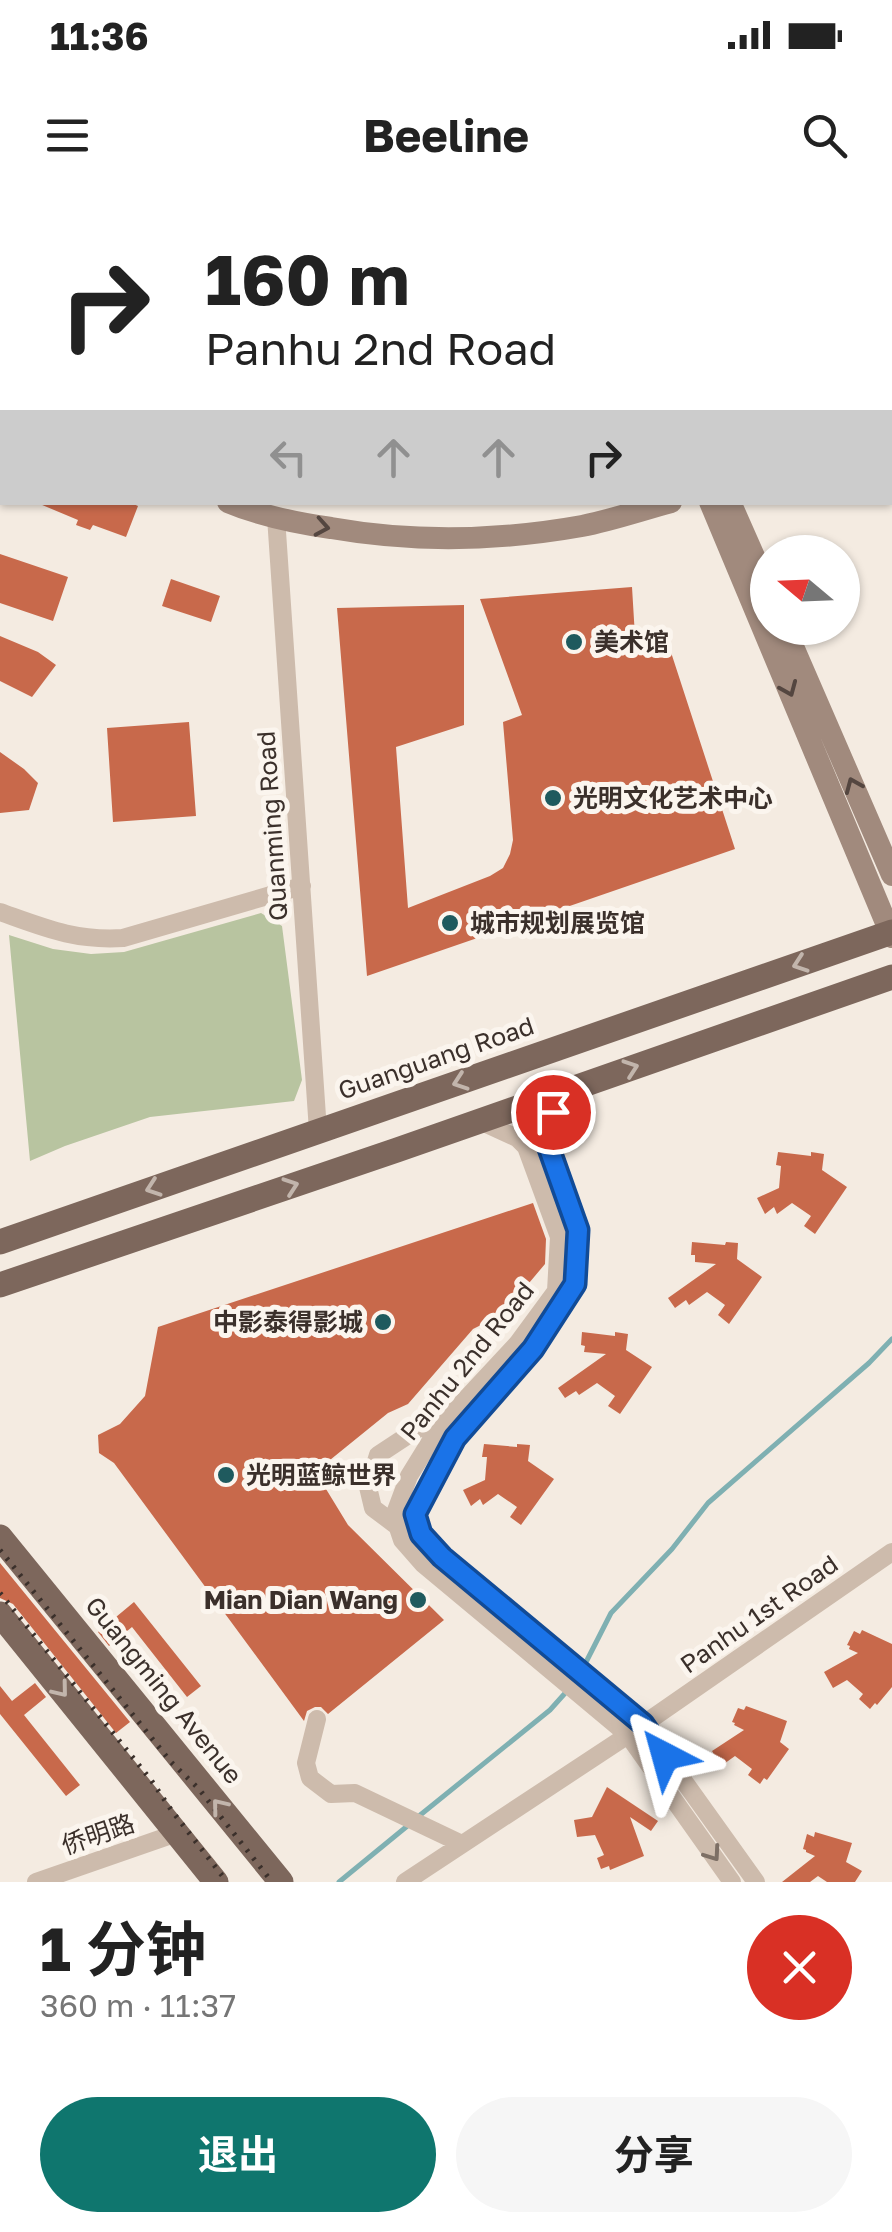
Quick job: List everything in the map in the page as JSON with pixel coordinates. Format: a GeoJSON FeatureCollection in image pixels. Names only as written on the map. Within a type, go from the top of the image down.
{"type":"FeatureCollection","features":[{"type":"Feature","properties":{"kind":"main road","name":"Guanguang Road"},"geometry":{"type":"LineString","coordinates":[[0,1242],[891,934]]}},
{"type":"Feature","properties":{"kind":"main road"},"geometry":{"type":"LineString","coordinates":[[0,1285],[892,977]]}},
{"type":"Feature","properties":{"kind":"main road","name":"Guangming Avenue"},"geometry":{"type":"LineString","coordinates":[[0,1537],[281,1882]]}},
{"type":"Feature","properties":{"kind":"main road"},"geometry":{"type":"LineString","coordinates":[[0,1614],[216,1882]]}},
{"type":"Feature","properties":{"kind":"street"},"geometry":{"type":"LineString","coordinates":[[235,505],[376,536],[429,539],[501,538],[585,525],[659,505]]}},
{"type":"Feature","properties":{"kind":"street"},"geometry":{"type":"LineString","coordinates":[[711,505],[891,934]]}},
{"type":"Feature","properties":{"kind":"street"},"geometry":{"type":"LineString","coordinates":[[731,505],[750,547]]}},
{"type":"Feature","properties":{"kind":"street","name":"Quanming Road"},"geometry":{"type":"LineString","coordinates":[[276,517],[318,1130]]}},
{"type":"Feature","properties":{"kind":"street"},"geometry":{"type":"LineString","coordinates":[[791,645],[892,875]]}},
{"type":"Feature","properties":{"kind":"street"},"geometry":{"type":"LineString","coordinates":[[0,912],[64,934],[95,940],[124,938],[302,886]]}},
{"type":"Feature","properties":{"kind":"street","name":"Panhu 2nd Road"},"geometry":{"type":"LineString","coordinates":[[490,1610],[421,1534],[415,1514],[455,1438],[533,1349],[575,1284],[578,1230],[546,1140],[563,1092]]}},
{"type":"Feature","properties":{"kind":"street","name":"Panhu 2nd Road"},"geometry":{"type":"LineString","coordinates":[[480,1121],[517,1138],[526,1147],[560,1237],[556,1291],[517,1344],[438,1429],[409,1476],[394,1516],[402,1540],[423,1564],[490,1610],[636,1730],[756,1882]]}},
{"type":"Feature","properties":{"kind":"street"},"geometry":{"type":"LineString","coordinates":[[397,1526],[373,1508],[368,1488],[378,1455],[419,1428],[438,1429]]}},
{"type":"Feature","properties":{"kind":"street","name":"Panhu 1st Road"},"geometry":{"type":"LineString","coordinates":[[404,1882],[636,1730],[892,1552]]}},
{"type":"Feature","properties":{"kind":"street"},"geometry":{"type":"LineString","coordinates":[[316,1719],[306,1763],[310,1778],[331,1794],[355,1792],[462,1844]]}},
{"type":"Feature","properties":{"kind":"street","name":"Panhu 2nd Road"},"geometry":{"type":"LineString","coordinates":[[636,1730],[732,1882]]}},
{"type":"Feature","properties":{"kind":"street","name":"侨明路"},"geometry":{"type":"LineString","coordinates":[[36,1882],[177,1834]]}},
{"type":"Feature","properties":{"kind":"green space"},"geometry":{"type":"Polygon","coordinates":[[[261,913],[282,926],[302,1080],[294,1101],[150,1117],[30,1161],[9,935],[53,949],[91,954],[124,952],[261,913]]]}},
{"type":"Feature","properties":{"kind":"building"},"geometry":{"type":"Polygon","coordinates":[[[42,505],[138,506],[126,537],[93,525],[90,530],[76,525],[78,520],[42,505]]]}},
{"type":"Feature","properties":{"kind":"building"},"geometry":{"type":"Polygon","coordinates":[[[0,554],[68,577],[53,621],[0,603],[0,554]]]}},
{"type":"Feature","properties":{"kind":"building"},"geometry":{"type":"Polygon","coordinates":[[[171,579],[220,596],[211,622],[162,606],[171,579]]]}},
{"type":"Feature","properties":{"kind":"building"},"geometry":{"type":"Polygon","coordinates":[[[632,587],[636,653],[667,640],[735,849],[367,976],[337,608],[464,605],[464,725],[396,747],[408,908],[490,876],[503,868],[510,854],[513,840],[503,722],[522,715],[480,599],[632,587]]]}},
{"type":"Feature","properties":{"kind":"building"},"geometry":{"type":"Polygon","coordinates":[[[0,636],[38,652],[56,665],[32,697],[0,681],[0,636]]]}},
{"type":"Feature","properties":{"kind":"building"},"geometry":{"type":"Polygon","coordinates":[[[189,722],[196,816],[113,822],[107,728],[189,722]]]}},
{"type":"Feature","properties":{"kind":"building"},"geometry":{"type":"Polygon","coordinates":[[[0,752],[38,783],[29,810],[0,813],[0,752]]]}},
{"type":"Feature","properties":{"kind":"building"},"geometry":{"type":"Polygon","coordinates":[[[778,1152],[824,1154],[822,1170],[847,1187],[815,1234],[804,1226],[811,1216],[792,1203],[777,1214],[774,1207],[765,1214],[757,1198],[779,1188],[778,1152]]]}},
{"type":"Feature","properties":{"kind":"building","name":"光明蓝鲸世界"},"geometry":{"type":"Polygon","coordinates":[[[533,1203],[546,1239],[545,1264],[503,1314],[473,1329],[408,1404],[388,1413],[330,1460],[326,1489],[348,1525],[444,1620],[328,1714],[315,1707],[307,1711],[304,1721],[114,1463],[99,1453],[98,1435],[120,1424],[145,1396],[158,1327],[533,1203]]]}},
{"type":"Feature","properties":{"kind":"building"},"geometry":{"type":"Polygon","coordinates":[[[692,1242],[738,1243],[737,1259],[762,1277],[729,1324],[718,1315],[725,1305],[707,1292],[689,1305],[686,1300],[675,1308],[668,1298],[716,1264],[695,1262],[692,1242]]]}},
{"type":"Feature","properties":{"kind":"building"},"geometry":{"type":"Polygon","coordinates":[[[582,1332],[628,1334],[626,1350],[652,1367],[620,1414],[608,1406],[615,1396],[597,1383],[579,1395],[576,1391],[565,1398],[558,1388],[606,1354],[584,1352],[582,1332]]]}},
{"type":"Feature","properties":{"kind":"building"},"geometry":{"type":"Polygon","coordinates":[[[484,1444],[530,1445],[528,1461],[554,1479],[521,1525],[510,1517],[517,1507],[498,1494],[483,1505],[480,1499],[471,1506],[463,1490],[485,1480],[484,1444]]]}},
{"type":"Feature","properties":{"kind":"building"},"geometry":{"type":"Polygon","coordinates":[[[0,1563],[130,1722],[116,1733],[13,1604],[0,1598],[0,1563]]]}},
{"type":"Feature","properties":{"kind":"building"},"geometry":{"type":"Polygon","coordinates":[[[134,1602],[201,1686],[187,1697],[132,1627],[109,1646],[98,1632],[134,1602]]]}},
{"type":"Feature","properties":{"kind":"building"},"geometry":{"type":"Polygon","coordinates":[[[862,1630],[892,1644],[892,1687],[870,1709],[859,1699],[863,1694],[847,1680],[833,1688],[824,1672],[858,1653],[847,1645],[854,1631],[860,1634],[862,1630]]]}},
{"type":"Feature","properties":{"kind":"building"},"geometry":{"type":"Polygon","coordinates":[[[35,1683],[46,1697],[24,1715],[80,1785],[66,1796],[0,1714],[0,1686],[12,1701],[35,1683]]]}},
{"type":"Feature","properties":{"kind":"building"},"geometry":{"type":"Polygon","coordinates":[[[746,1706],[787,1721],[780,1742],[789,1749],[760,1784],[748,1775],[752,1769],[735,1756],[721,1766],[712,1751],[744,1730],[732,1722],[738,1708],[744,1710],[746,1706]]]}},
{"type":"Feature","properties":{"kind":"building"},"geometry":{"type":"Polygon","coordinates":[[[607,1787],[658,1821],[651,1831],[630,1817],[644,1856],[610,1870],[609,1866],[601,1869],[597,1858],[604,1855],[595,1835],[577,1837],[574,1820],[592,1817],[607,1787]]]}},
{"type":"Feature","properties":{"kind":"building"},"geometry":{"type":"Polygon","coordinates":[[[815,1832],[852,1843],[846,1862],[862,1871],[855,1882],[827,1882],[818,1876],[810,1882],[782,1882],[815,1856],[803,1849],[807,1834],[814,1837],[815,1832]]]}},
{"type":"Feature","properties":{"kind":"waterway"},"geometry":{"type":"LineString","coordinates":[[582,1670],[611,1613],[672,1549],[708,1503],[892,1339]]}},
{"type":"Feature","properties":{"kind":"waterway"},"geometry":{"type":"LineString","coordinates":[[419,1816],[550,1710],[567,1691]]}},
{"type":"Feature","properties":{"kind":"waterway"},"geometry":{"type":"LineString","coordinates":[[339,1882],[411,1823]]}},
{"type":"Feature","properties":{"kind":"railway"},"geometry":{"type":"LineString","coordinates":[[0,1550],[272,1882]]}},
{"type":"Feature","properties":{"kind":"railway"},"geometry":{"type":"LineString","coordinates":[[0,1593],[151,1780],[227,1882]]}},
{"type":"Feature","properties":{"kind":"place","name":"美术馆"},"geometry":{"type":"Point","coordinates":[574,642]}},
{"type":"Feature","properties":{"kind":"place","name":"光明文化艺术中心"},"geometry":{"type":"Point","coordinates":[553,798]}},
{"type":"Feature","properties":{"kind":"place","name":"城市规划展览馆"},"geometry":{"type":"Point","coordinates":[450,923]}},
{"type":"Feature","properties":{"kind":"place","name":"中影泰得影城"},"geometry":{"type":"Point","coordinates":[383,1322]}},
{"type":"Feature","properties":{"kind":"place","name":"光明蓝鲸世界"},"geometry":{"type":"Point","coordinates":[226,1475]}},
{"type":"Feature","properties":{"kind":"place","name":"Mian Dian Wang"},"geometry":{"type":"Point","coordinates":[418,1600]}},
{"type":"Feature","properties":{"kind":"route"},"geometry":{"type":"LineString","coordinates":[[553,1112],[546,1140],[578,1230],[575,1284],[533,1349],[455,1438],[415,1514],[421,1534],[442,1557],[643,1724],[665,1756]]}}]}
